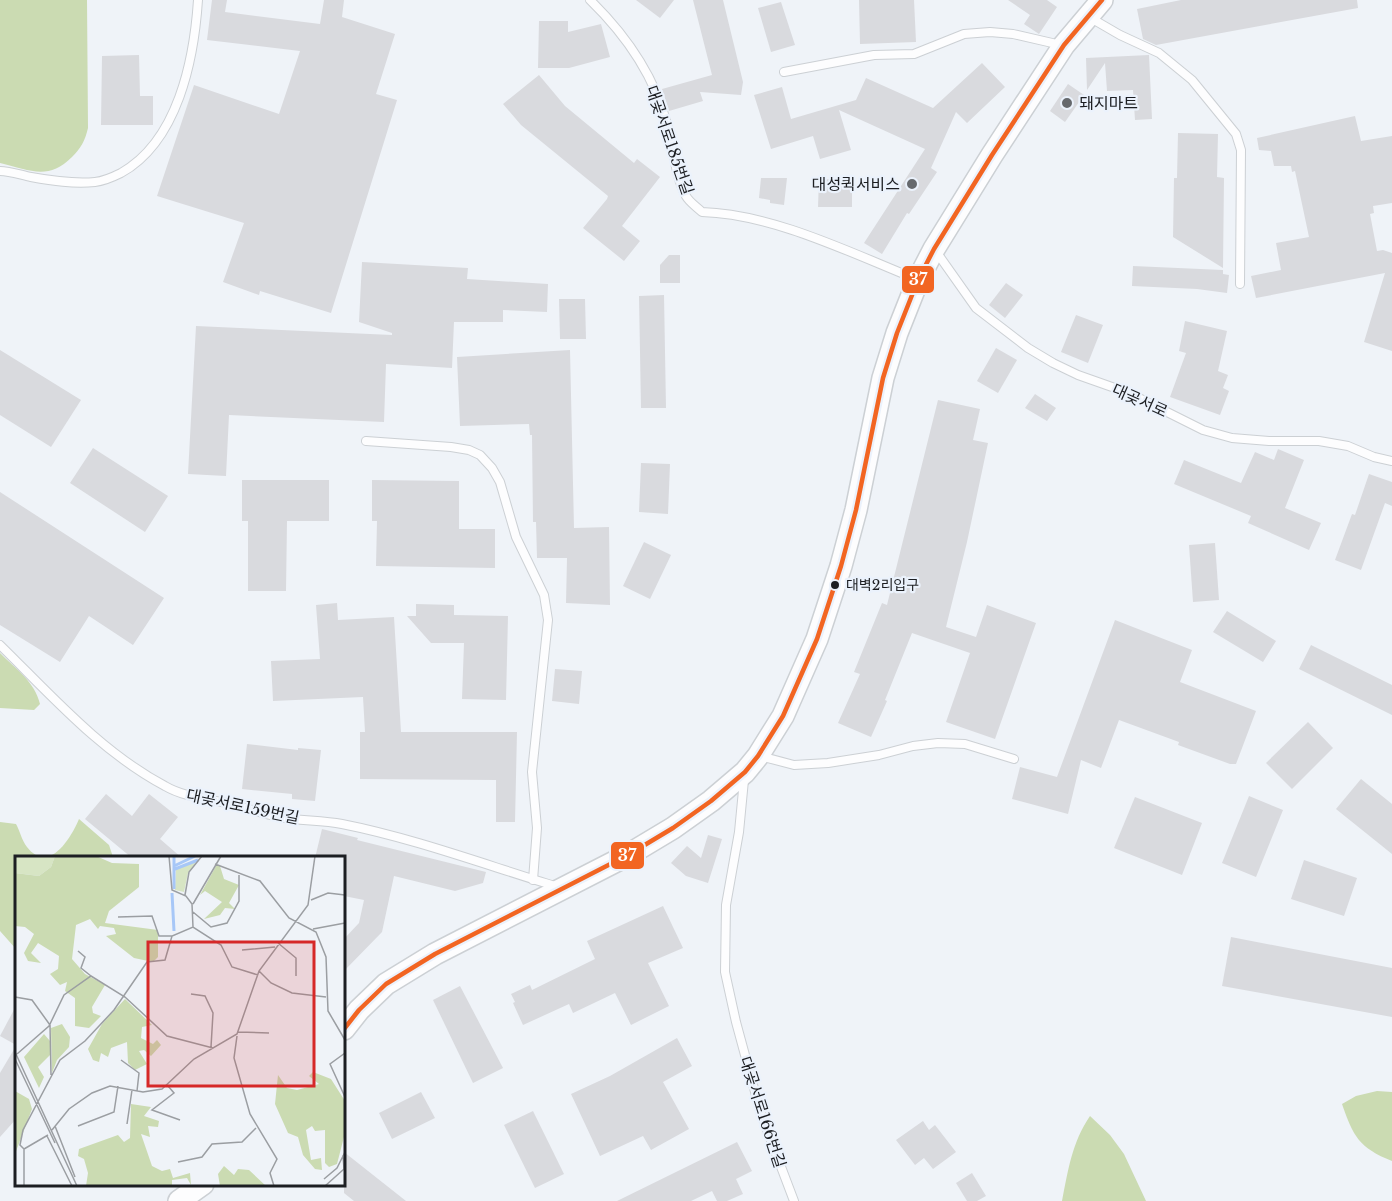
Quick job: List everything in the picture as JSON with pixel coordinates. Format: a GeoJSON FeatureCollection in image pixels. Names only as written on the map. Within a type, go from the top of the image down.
{"type":"FeatureCollection","features":[{"type":"Feature","properties":{"kind":"street"},"geometry":{"type":"LineString","coordinates":[[345,1028],[359,1010],[386,984],[435,954],[628,855],[673,828],[711,801],[744,772],[758,756],[783,716],[817,639],[841,566],[856,510],[883,378],[897,333],[918,280],[934,249],[1064,45],[1102,0]]}},
{"type":"Feature","properties":{"kind":"street"},"geometry":{"type":"LineString","coordinates":[[179,1201],[202,1186]]}},
{"type":"Feature","properties":{"kind":"lane"},"geometry":{"type":"LineString","coordinates":[[0,171],[54,182],[98,182],[135,165],[158,140],[177,101],[191,57],[198,0]]}},
{"type":"Feature","properties":{"kind":"lane","name":"대곶서로185번길"},"geometry":{"type":"LineString","coordinates":[[590,0],[615,25],[636,54],[653,86],[667,124],[676,167],[686,198],[702,212],[723,213],[759,221],[821,241],[918,280]]}},
{"type":"Feature","properties":{"kind":"lane"},"geometry":{"type":"LineString","coordinates":[[1088,16],[1120,35],[1160,54],[1192,80],[1236,134],[1241,150],[1240,284]]}},
{"type":"Feature","properties":{"kind":"lane"},"geometry":{"type":"LineString","coordinates":[[784,72],[874,55],[914,54],[927,50],[941,41],[964,34],[990,32],[1013,34],[1064,45]]}},
{"type":"Feature","properties":{"kind":"lane","name":"대곶서로"},"geometry":{"type":"LineString","coordinates":[[934,249],[976,308],[1008,334],[1053,363],[1129,393],[1203,430],[1232,438],[1319,441],[1339,444],[1374,457],[1392,460]]}},
{"type":"Feature","properties":{"kind":"lane"},"geometry":{"type":"LineString","coordinates":[[366,441],[451,447],[469,450],[480,455],[492,468],[500,482],[516,537],[544,595],[548,620],[532,772],[537,828],[533,879]]}},
{"type":"Feature","properties":{"kind":"lane","name":"대곶서로159번길"},"geometry":{"type":"LineString","coordinates":[[0,645],[88,732],[135,767],[182,794],[234,804],[270,815],[341,824],[383,834],[563,889]]}},
{"type":"Feature","properties":{"kind":"lane"},"geometry":{"type":"LineString","coordinates":[[758,756],[794,765],[828,764],[938,743],[965,744],[1014,759]]}},
{"type":"Feature","properties":{"kind":"lane","name":"대곶서로166번길"},"geometry":{"type":"LineString","coordinates":[[744,772],[739,832],[729,880],[724,933],[725,972],[761,1114],[794,1201]]}},
{"type":"Feature","properties":{"kind":"green space"},"geometry":{"type":"Polygon","coordinates":[[[0,0],[87,0],[88,128],[78,150],[55,169],[38,172],[0,163],[0,0]]]}},
{"type":"Feature","properties":{"kind":"green space"},"geometry":{"type":"Polygon","coordinates":[[[0,653],[34,689],[40,704],[34,710],[0,708],[0,653]]]}},
{"type":"Feature","properties":{"kind":"green space"},"geometry":{"type":"Polygon","coordinates":[[[79,819],[109,845],[113,856],[47,856],[58,851],[71,835],[79,819]]]}},
{"type":"Feature","properties":{"kind":"green space"},"geometry":{"type":"Polygon","coordinates":[[[0,822],[16,824],[27,847],[39,856],[15,856],[15,948],[0,931],[0,822]]]}},
{"type":"Feature","properties":{"kind":"green space"},"geometry":{"type":"Polygon","coordinates":[[[1377,1091],[1392,1092],[1392,1161],[1372,1151],[1359,1140],[1342,1104],[1356,1096],[1377,1091]]]}},
{"type":"Feature","properties":{"kind":"green space"},"geometry":{"type":"Polygon","coordinates":[[[1090,1116],[1110,1135],[1124,1154],[1146,1201],[1062,1201],[1075,1146],[1090,1116]]]}},
{"type":"Feature","properties":{"kind":"building"},"geometry":{"type":"Polygon","coordinates":[[[212,0],[227,0],[225,12],[320,24],[324,0],[344,0],[342,17],[395,34],[376,94],[397,100],[331,313],[260,291],[259,295],[223,282],[244,223],[157,196],[194,85],[279,114],[300,51],[207,40],[212,0]]]}},
{"type":"Feature","properties":{"kind":"building"},"geometry":{"type":"Polygon","coordinates":[[[636,0],[674,0],[660,18],[636,0]]]}},
{"type":"Feature","properties":{"kind":"building"},"geometry":{"type":"Polygon","coordinates":[[[693,0],[723,0],[743,82],[741,95],[700,92],[703,101],[669,111],[662,89],[712,75],[693,0]]]}},
{"type":"Feature","properties":{"kind":"building"},"geometry":{"type":"Polygon","coordinates":[[[859,0],[914,0],[916,42],[860,44],[859,0]]]}},
{"type":"Feature","properties":{"kind":"building"},"geometry":{"type":"Polygon","coordinates":[[[1008,0],[1047,0],[1057,7],[1039,34],[1024,24],[1030,15],[1008,0]]]}},
{"type":"Feature","properties":{"kind":"building"},"geometry":{"type":"Polygon","coordinates":[[[1181,0],[1357,0],[1358,8],[1156,45],[1143,39],[1137,9],[1181,0]]]}},
{"type":"Feature","properties":{"kind":"building"},"geometry":{"type":"Polygon","coordinates":[[[781,2],[795,45],[771,52],[758,8],[781,2]]]}},
{"type":"Feature","properties":{"kind":"building"},"geometry":{"type":"Polygon","coordinates":[[[539,21],[568,21],[568,32],[601,24],[610,57],[569,68],[538,68],[539,21]]]}},
{"type":"Feature","properties":{"kind":"building"},"geometry":{"type":"Polygon","coordinates":[[[139,55],[140,96],[153,96],[153,125],[101,125],[102,56],[139,55]]]}},
{"type":"Feature","properties":{"kind":"building"},"geometry":{"type":"Polygon","coordinates":[[[1149,55],[1152,119],[1135,120],[1133,90],[1107,91],[1105,63],[1087,90],[1086,58],[1149,55]]]}},
{"type":"Feature","properties":{"kind":"building"},"geometry":{"type":"Polygon","coordinates":[[[982,63],[1005,87],[967,123],[956,112],[931,168],[937,172],[909,214],[907,213],[882,254],[864,243],[925,149],[839,110],[851,150],[820,159],[813,136],[771,149],[754,95],[782,87],[791,119],[856,100],[866,78],[933,108],[982,63]]]}},
{"type":"Feature","properties":{"kind":"building"},"geometry":{"type":"Polygon","coordinates":[[[539,75],[565,106],[634,163],[637,159],[660,177],[622,226],[640,241],[624,261],[583,228],[608,196],[521,125],[503,104],[539,75]]]}},
{"type":"Feature","properties":{"kind":"building","name":"돼지마트"},"geometry":{"type":"Polygon","coordinates":[[[1068,84],[1084,95],[1065,122],[1050,111],[1068,84]]]}},
{"type":"Feature","properties":{"kind":"building"},"geometry":{"type":"Polygon","coordinates":[[[1355,116],[1361,141],[1392,136],[1392,203],[1373,206],[1374,213],[1370,214],[1377,251],[1392,253],[1392,351],[1364,342],[1385,273],[1256,298],[1251,276],[1281,270],[1276,243],[1309,237],[1295,171],[1292,172],[1291,166],[1274,166],[1271,151],[1259,150],[1257,138],[1355,116]]]}},
{"type":"Feature","properties":{"kind":"building"},"geometry":{"type":"Polygon","coordinates":[[[1178,133],[1218,134],[1217,177],[1224,178],[1223,268],[1173,237],[1174,178],[1177,178],[1178,133]]]}},
{"type":"Feature","properties":{"kind":"building"},"geometry":{"type":"Polygon","coordinates":[[[761,178],[787,178],[784,205],[770,203],[770,200],[759,198],[761,178]]]}},
{"type":"Feature","properties":{"kind":"building"},"geometry":{"type":"Polygon","coordinates":[[[819,179],[852,180],[852,207],[818,207],[819,179]]]}},
{"type":"Feature","properties":{"kind":"building"},"geometry":{"type":"Polygon","coordinates":[[[669,255],[680,255],[680,283],[660,283],[660,265],[669,255]]]}},
{"type":"Feature","properties":{"kind":"building"},"geometry":{"type":"Polygon","coordinates":[[[362,262],[468,268],[467,279],[548,284],[547,312],[503,310],[503,322],[454,322],[452,368],[386,364],[384,422],[229,415],[226,476],[188,474],[196,326],[392,335],[392,333],[359,322],[362,262]]]}},
{"type":"Feature","properties":{"kind":"building"},"geometry":{"type":"Polygon","coordinates":[[[1133,266],[1223,270],[1223,274],[1229,275],[1227,293],[1132,286],[1133,266]]]}},
{"type":"Feature","properties":{"kind":"building"},"geometry":{"type":"Polygon","coordinates":[[[1006,283],[1023,295],[1005,318],[989,305],[1006,283]]]}},
{"type":"Feature","properties":{"kind":"building"},"geometry":{"type":"Polygon","coordinates":[[[664,295],[666,408],[641,408],[639,296],[664,295]]]}},
{"type":"Feature","properties":{"kind":"building"},"geometry":{"type":"Polygon","coordinates":[[[559,299],[585,299],[586,339],[560,339],[559,299]]]}},
{"type":"Feature","properties":{"kind":"building"},"geometry":{"type":"Polygon","coordinates":[[[1076,315],[1103,325],[1088,363],[1061,352],[1076,315]]]}},
{"type":"Feature","properties":{"kind":"building"},"geometry":{"type":"Polygon","coordinates":[[[1185,321],[1227,331],[1218,371],[1228,375],[1223,388],[1229,391],[1220,415],[1170,397],[1186,353],[1179,351],[1185,321]]]}},
{"type":"Feature","properties":{"kind":"building"},"geometry":{"type":"Polygon","coordinates":[[[996,348],[1017,360],[998,393],[977,381],[996,348]]]}},
{"type":"Feature","properties":{"kind":"building"},"geometry":{"type":"Polygon","coordinates":[[[0,350],[81,400],[51,447],[0,415],[0,350]]]}},
{"type":"Feature","properties":{"kind":"building"},"geometry":{"type":"Polygon","coordinates":[[[570,350],[574,528],[609,527],[610,605],[566,603],[567,558],[537,558],[536,522],[533,522],[532,435],[530,435],[529,424],[460,426],[457,357],[570,350]]]}},
{"type":"Feature","properties":{"kind":"building"},"geometry":{"type":"Polygon","coordinates":[[[1035,394],[1056,408],[1047,421],[1025,408],[1035,394]]]}},
{"type":"Feature","properties":{"kind":"building"},"geometry":{"type":"Polygon","coordinates":[[[938,400],[980,409],[973,440],[988,443],[946,627],[976,637],[987,605],[1036,623],[995,739],[946,722],[970,653],[912,633],[871,737],[838,723],[860,674],[854,672],[882,603],[887,605],[938,400]]]}},
{"type":"Feature","properties":{"kind":"building"},"geometry":{"type":"Polygon","coordinates":[[[93,448],[168,496],[145,532],[70,483],[93,448]]]}},
{"type":"Feature","properties":{"kind":"building"},"geometry":{"type":"Polygon","coordinates":[[[1278,449],[1304,460],[1285,508],[1321,523],[1309,550],[1248,523],[1251,516],[1174,484],[1184,460],[1241,483],[1255,452],[1274,460],[1278,449]]]}},
{"type":"Feature","properties":{"kind":"building"},"geometry":{"type":"Polygon","coordinates":[[[641,463],[670,464],[668,514],[639,512],[641,463]]]}},
{"type":"Feature","properties":{"kind":"building"},"geometry":{"type":"Polygon","coordinates":[[[1369,474],[1392,482],[1392,506],[1385,503],[1361,570],[1335,560],[1352,514],[1355,515],[1369,474]]]}},
{"type":"Feature","properties":{"kind":"building"},"geometry":{"type":"Polygon","coordinates":[[[242,480],[329,480],[329,521],[287,521],[286,591],[248,591],[248,521],[242,521],[242,480]]]}},
{"type":"Feature","properties":{"kind":"building"},"geometry":{"type":"Polygon","coordinates":[[[372,480],[459,481],[459,529],[495,529],[495,568],[376,566],[377,521],[372,521],[372,480]]]}},
{"type":"Feature","properties":{"kind":"building"},"geometry":{"type":"Polygon","coordinates":[[[0,492],[164,598],[133,645],[89,616],[60,662],[0,625],[0,492]]]}},
{"type":"Feature","properties":{"kind":"building"},"geometry":{"type":"Polygon","coordinates":[[[644,542],[671,555],[650,599],[623,586],[644,542]]]}},
{"type":"Feature","properties":{"kind":"building"},"geometry":{"type":"Polygon","coordinates":[[[1215,543],[1219,600],[1193,602],[1189,545],[1215,543]]]}},
{"type":"Feature","properties":{"kind":"building"},"geometry":{"type":"Polygon","coordinates":[[[337,603],[338,620],[394,617],[401,732],[517,732],[515,822],[496,822],[496,780],[360,779],[360,732],[365,732],[363,697],[273,701],[271,661],[320,659],[316,605],[337,603]]]}},
{"type":"Feature","properties":{"kind":"building"},"geometry":{"type":"Polygon","coordinates":[[[416,604],[454,605],[454,615],[508,616],[506,700],[462,699],[464,643],[431,643],[407,616],[416,616],[416,604]]]}},
{"type":"Feature","properties":{"kind":"building"},"geometry":{"type":"Polygon","coordinates":[[[1227,611],[1276,641],[1263,662],[1213,632],[1227,611]]]}},
{"type":"Feature","properties":{"kind":"building"},"geometry":{"type":"Polygon","coordinates":[[[1115,620],[1192,650],[1180,682],[1256,711],[1236,764],[1230,764],[1178,745],[1179,742],[1119,720],[1101,768],[1081,760],[1068,814],[1012,799],[1020,767],[1057,777],[1115,620]]]}},
{"type":"Feature","properties":{"kind":"building"},"geometry":{"type":"Polygon","coordinates":[[[1311,645],[1392,685],[1392,715],[1299,669],[1311,645]]]}},
{"type":"Feature","properties":{"kind":"building"},"geometry":{"type":"Polygon","coordinates":[[[555,669],[582,671],[579,704],[552,701],[555,669]]]}},
{"type":"Feature","properties":{"kind":"building"},"geometry":{"type":"Polygon","coordinates":[[[1308,722],[1333,748],[1292,789],[1266,763],[1308,722]]]}},
{"type":"Feature","properties":{"kind":"building"},"geometry":{"type":"Polygon","coordinates":[[[247,744],[298,750],[298,748],[321,750],[315,801],[292,799],[292,794],[242,789],[247,744]]]}},
{"type":"Feature","properties":{"kind":"building"},"geometry":{"type":"Polygon","coordinates":[[[1361,779],[1392,804],[1392,854],[1336,809],[1361,779]]]}},
{"type":"Feature","properties":{"kind":"building"},"geometry":{"type":"Polygon","coordinates":[[[106,794],[132,816],[149,794],[178,817],[160,839],[180,856],[130,856],[85,819],[106,794]]]}},
{"type":"Feature","properties":{"kind":"building"},"geometry":{"type":"Polygon","coordinates":[[[1249,796],[1283,810],[1256,877],[1222,863],[1249,796]]]}},
{"type":"Feature","properties":{"kind":"building"},"geometry":{"type":"Polygon","coordinates":[[[1135,797],[1202,823],[1182,875],[1114,848],[1135,797]]]}},
{"type":"Feature","properties":{"kind":"building"},"geometry":{"type":"Polygon","coordinates":[[[322,829],[486,872],[483,883],[455,891],[394,876],[382,932],[345,970],[345,938],[359,923],[364,900],[345,896],[345,856],[315,856],[322,829]]]}},
{"type":"Feature","properties":{"kind":"building"},"geometry":{"type":"Polygon","coordinates":[[[708,835],[722,839],[708,883],[686,876],[671,863],[687,846],[701,858],[708,835]]]}},
{"type":"Feature","properties":{"kind":"building"},"geometry":{"type":"Polygon","coordinates":[[[1304,860],[1357,878],[1344,916],[1291,899],[1304,860]]]}},
{"type":"Feature","properties":{"kind":"building"},"geometry":{"type":"Polygon","coordinates":[[[663,906],[683,948],[648,963],[669,1006],[631,1025],[615,993],[573,1013],[569,1004],[523,1025],[511,994],[530,985],[532,990],[595,959],[587,941],[663,906]]]}},
{"type":"Feature","properties":{"kind":"building"},"geometry":{"type":"Polygon","coordinates":[[[1231,937],[1392,968],[1392,1017],[1222,986],[1231,937]]]}},
{"type":"Feature","properties":{"kind":"building"},"geometry":{"type":"Polygon","coordinates":[[[460,986],[503,1068],[473,1083],[433,1000],[460,986]]]}},
{"type":"Feature","properties":{"kind":"building"},"geometry":{"type":"Polygon","coordinates":[[[15,1008],[15,1044],[0,1036],[15,1008]]]}},
{"type":"Feature","properties":{"kind":"building"},"geometry":{"type":"Polygon","coordinates":[[[677,1038],[692,1066],[663,1082],[689,1129],[651,1150],[643,1136],[600,1156],[571,1094],[610,1076],[677,1038]]]}},
{"type":"Feature","properties":{"kind":"building"},"geometry":{"type":"Polygon","coordinates":[[[15,1048],[15,1120],[0,1137],[0,1073],[15,1048]]]}},
{"type":"Feature","properties":{"kind":"building"},"geometry":{"type":"Polygon","coordinates":[[[421,1092],[435,1118],[392,1139],[379,1113],[421,1092]]]}},
{"type":"Feature","properties":{"kind":"building"},"geometry":{"type":"Polygon","coordinates":[[[533,1111],[564,1174],[535,1188],[504,1125],[533,1111]]]}},
{"type":"Feature","properties":{"kind":"building"},"geometry":{"type":"Polygon","coordinates":[[[923,1121],[929,1130],[935,1125],[956,1152],[933,1169],[924,1158],[915,1165],[896,1140],[923,1121]]]}},
{"type":"Feature","properties":{"kind":"building"},"geometry":{"type":"Polygon","coordinates":[[[737,1142],[752,1171],[736,1179],[743,1194],[727,1201],[717,1201],[712,1191],[691,1201],[617,1201],[737,1142]]]}},
{"type":"Feature","properties":{"kind":"building"},"geometry":{"type":"Polygon","coordinates":[[[345,1153],[406,1201],[354,1201],[344,1193],[345,1153]]]}},
{"type":"Feature","properties":{"kind":"building"},"geometry":{"type":"Polygon","coordinates":[[[972,1173],[986,1196],[977,1201],[967,1201],[956,1183],[972,1173]]]}},
{"type":"Feature","properties":{"kind":"transit line","name":"37"},"geometry":{"type":"LineString","coordinates":[[345,1028],[359,1010],[386,984],[435,954],[628,855],[673,828],[711,801],[745,772],[758,756],[783,716],[817,639],[841,566],[856,510],[883,378],[897,333],[918,280],[934,249],[992,155],[1064,45],[1102,0]]}},
{"type":"Feature","properties":{"kind":"place","name":"돼지마트"},"geometry":{"type":"Point","coordinates":[1067,103]}},
{"type":"Feature","properties":{"kind":"place","name":"대성퀵서비스"},"geometry":{"type":"Point","coordinates":[912,184]}},
{"type":"Feature","properties":{"kind":"place","name":"대벽2리입구"},"geometry":{"type":"Point","coordinates":[835,585]}}]}
